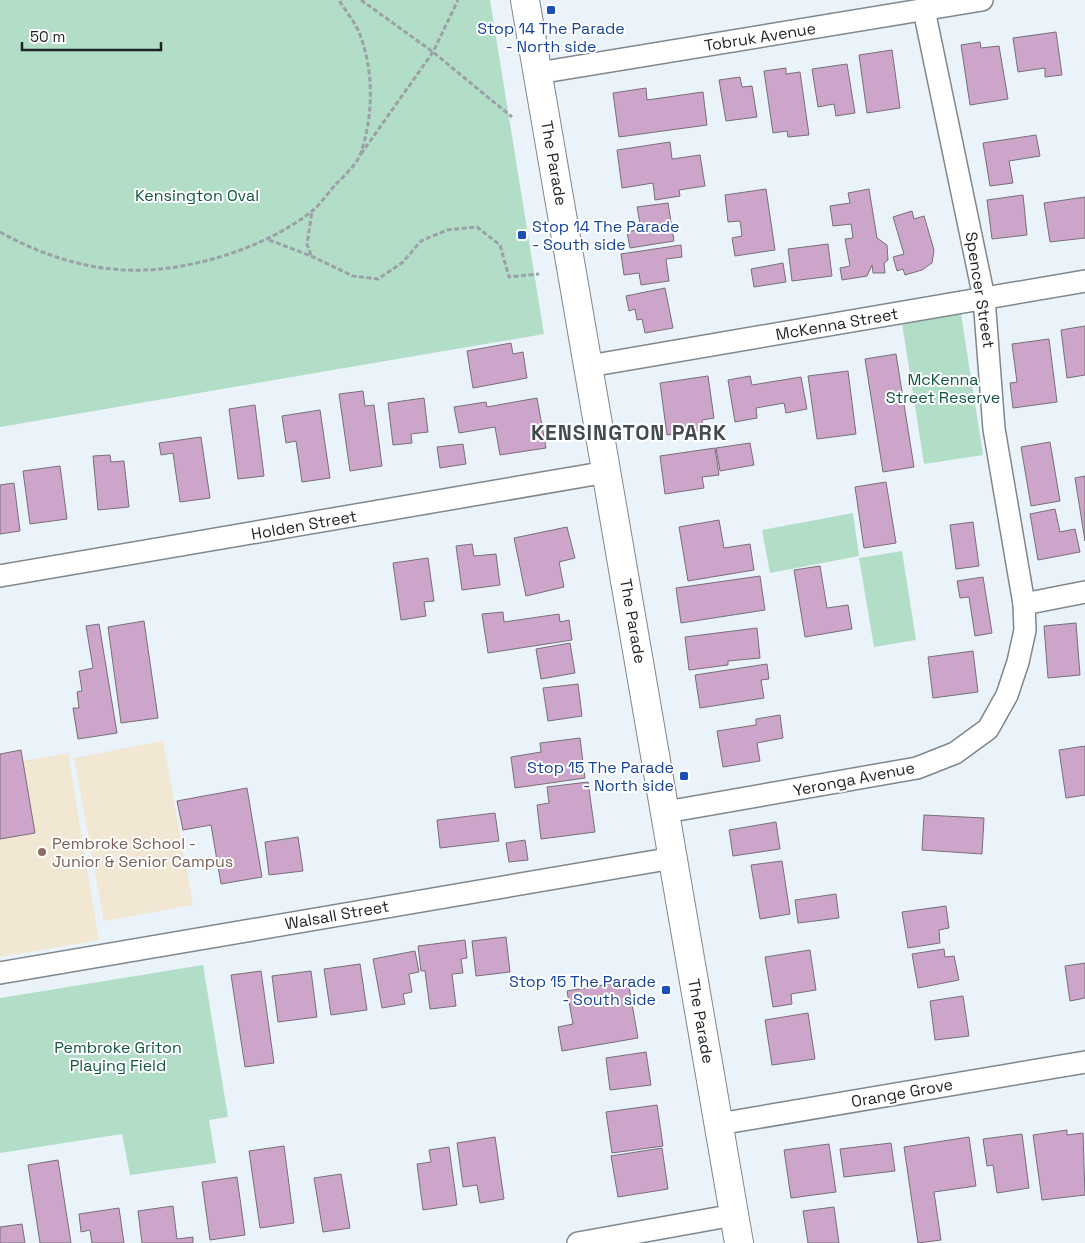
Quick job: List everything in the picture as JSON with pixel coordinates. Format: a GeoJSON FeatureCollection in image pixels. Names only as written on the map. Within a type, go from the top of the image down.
{"type":"FeatureCollection","features":[{"type":"Feature","properties":{"kind":"main road","name":"The Parade"},"geometry":{"type":"LineString","coordinates":[[525,0],[739,1243]]}},
{"type":"Feature","properties":{"kind":"street","name":"Tobruk Avenue"},"geometry":{"type":"LineString","coordinates":[[538,73],[982,0]]}},
{"type":"Feature","properties":{"kind":"street","name":"Spencer Street"},"geometry":{"type":"LineString","coordinates":[[924,10],[984,298],[994,429],[1024,604]]}},
{"type":"Feature","properties":{"kind":"street","name":"McKenna Street"},"geometry":{"type":"LineString","coordinates":[[589,366],[1085,281]]}},
{"type":"Feature","properties":{"kind":"street","name":"Holden Street"},"geometry":{"type":"LineString","coordinates":[[0,576],[607,472]]}},
{"type":"Feature","properties":{"kind":"street"},"geometry":{"type":"LineString","coordinates":[[1024,604],[1085,592]]}},
{"type":"Feature","properties":{"kind":"street","name":"Yeronga Avenue"},"geometry":{"type":"LineString","coordinates":[[666,812],[917,768],[955,753],[988,729],[1007,696],[1025,630],[1024,604]]}},
{"type":"Feature","properties":{"kind":"street","name":"Walsall Street"},"geometry":{"type":"LineString","coordinates":[[0,973],[673,858]]}},
{"type":"Feature","properties":{"kind":"street","name":"Orange Grove"},"geometry":{"type":"LineString","coordinates":[[719,1124],[1085,1062]]}},
{"type":"Feature","properties":{"kind":"street"},"geometry":{"type":"LineString","coordinates":[[578,1243],[734,1215]]}},
{"type":"Feature","properties":{"kind":"path"},"geometry":{"type":"LineString","coordinates":[[339,0],[358,31],[368,62],[370,96],[368,121],[359,156]]}},
{"type":"Feature","properties":{"kind":"path"},"geometry":{"type":"LineString","coordinates":[[361,0],[432,52],[512,117]]}},
{"type":"Feature","properties":{"kind":"path"},"geometry":{"type":"LineString","coordinates":[[0,232],[27,247],[59,259],[99,268],[146,270],[186,265],[230,253],[269,239],[312,212],[359,156],[432,52],[458,0]]}},
{"type":"Feature","properties":{"kind":"path"},"geometry":{"type":"LineString","coordinates":[[311,256],[307,244],[312,212]]}},
{"type":"Feature","properties":{"kind":"path"},"geometry":{"type":"LineString","coordinates":[[269,239],[353,276],[378,279],[403,262],[421,241],[447,230],[477,227],[500,245],[509,277],[539,274]]}},
{"type":"Feature","properties":{"kind":"shaded area"},"geometry":{"type":"Polygon","coordinates":[[[163,741],[193,905],[104,921],[74,758],[163,741]]]}},
{"type":"Feature","properties":{"kind":"shaded area","name":"Pembroke School - Junior & Senior Campus"},"geometry":{"type":"Polygon","coordinates":[[[68,753],[99,940],[0,957],[0,765],[68,753]]]}},
{"type":"Feature","properties":{"kind":"green space","name":"Kensington Oval"},"geometry":{"type":"Polygon","coordinates":[[[0,0],[490,0],[544,334],[0,427],[0,0]]]}},
{"type":"Feature","properties":{"kind":"green space","name":"McKenna Street Reserve"},"geometry":{"type":"Polygon","coordinates":[[[961,314],[983,455],[924,464],[902,323],[961,314]]]}},
{"type":"Feature","properties":{"kind":"green space"},"geometry":{"type":"Polygon","coordinates":[[[853,513],[859,556],[770,573],[762,530],[853,513]]]}},
{"type":"Feature","properties":{"kind":"green space"},"geometry":{"type":"Polygon","coordinates":[[[902,551],[916,640],[874,647],[859,558],[902,551]]]}},
{"type":"Feature","properties":{"kind":"green space","name":"Pembroke Griton Playing Field"},"geometry":{"type":"Polygon","coordinates":[[[203,965],[228,1117],[209,1120],[216,1163],[130,1175],[122,1134],[0,1153],[0,998],[203,965]]]}},
{"type":"Feature","properties":{"kind":"building"},"geometry":{"type":"Polygon","coordinates":[[[1056,32],[1062,75],[1045,77],[1045,68],[1018,72],[1013,38],[1056,32]]]}},
{"type":"Feature","properties":{"kind":"building"},"geometry":{"type":"Polygon","coordinates":[[[980,42],[981,48],[999,46],[1008,99],[970,105],[961,45],[980,42]]]}},
{"type":"Feature","properties":{"kind":"building"},"geometry":{"type":"Polygon","coordinates":[[[892,50],[900,108],[867,113],[859,55],[892,50]]]}},
{"type":"Feature","properties":{"kind":"building"},"geometry":{"type":"Polygon","coordinates":[[[847,64],[855,113],[836,116],[834,104],[818,107],[812,69],[847,64]]]}},
{"type":"Feature","properties":{"kind":"building"},"geometry":{"type":"Polygon","coordinates":[[[786,68],[786,74],[800,72],[809,135],[788,137],[787,131],[773,133],[764,71],[786,68]]]}},
{"type":"Feature","properties":{"kind":"building"},"geometry":{"type":"Polygon","coordinates":[[[740,77],[742,87],[752,86],[757,117],[726,121],[719,80],[740,77]]]}},
{"type":"Feature","properties":{"kind":"building"},"geometry":{"type":"Polygon","coordinates":[[[646,88],[647,100],[703,92],[707,125],[619,137],[613,93],[646,88]]]}},
{"type":"Feature","properties":{"kind":"building"},"geometry":{"type":"Polygon","coordinates":[[[1036,135],[1040,156],[1009,161],[1013,183],[990,186],[983,143],[1036,135]]]}},
{"type":"Feature","properties":{"kind":"building"},"geometry":{"type":"Polygon","coordinates":[[[670,142],[672,159],[700,155],[705,186],[679,190],[680,196],[655,200],[653,183],[622,188],[617,150],[670,142]]]}},
{"type":"Feature","properties":{"kind":"building"},"geometry":{"type":"Polygon","coordinates":[[[766,189],[775,250],[735,256],[732,238],[742,236],[740,221],[728,222],[725,195],[766,189]]]}},
{"type":"Feature","properties":{"kind":"building"},"geometry":{"type":"Polygon","coordinates":[[[869,189],[877,238],[887,245],[888,260],[884,263],[885,273],[873,273],[872,265],[867,276],[842,280],[840,268],[850,266],[845,239],[853,238],[851,224],[833,226],[830,206],[850,203],[848,193],[869,189]]]}},
{"type":"Feature","properties":{"kind":"building"},"geometry":{"type":"Polygon","coordinates":[[[1023,195],[1027,235],[992,239],[987,200],[1023,195]]]}},
{"type":"Feature","properties":{"kind":"building"},"geometry":{"type":"Polygon","coordinates":[[[1085,197],[1085,238],[1050,242],[1044,203],[1085,197]]]}},
{"type":"Feature","properties":{"kind":"building"},"geometry":{"type":"Polygon","coordinates":[[[668,203],[674,241],[630,248],[627,232],[641,229],[637,207],[668,203]]]}},
{"type":"Feature","properties":{"kind":"building"},"geometry":{"type":"Polygon","coordinates":[[[912,211],[914,219],[924,216],[934,250],[932,263],[922,270],[905,275],[903,269],[897,271],[893,257],[904,254],[893,217],[912,211]]]}},
{"type":"Feature","properties":{"kind":"building"},"geometry":{"type":"Polygon","coordinates":[[[828,244],[832,276],[792,281],[788,249],[828,244]]]}},
{"type":"Feature","properties":{"kind":"building"},"geometry":{"type":"Polygon","coordinates":[[[681,245],[682,257],[666,259],[669,281],[641,285],[639,273],[624,275],[621,254],[681,245]]]}},
{"type":"Feature","properties":{"kind":"building"},"geometry":{"type":"Polygon","coordinates":[[[783,263],[786,282],[754,287],[751,269],[783,263]]]}},
{"type":"Feature","properties":{"kind":"building"},"geometry":{"type":"Polygon","coordinates":[[[665,288],[673,328],[645,333],[642,319],[637,320],[635,309],[629,311],[626,296],[665,288]]]}},
{"type":"Feature","properties":{"kind":"building"},"geometry":{"type":"Polygon","coordinates":[[[1085,326],[1085,375],[1067,378],[1061,330],[1085,326]]]}},
{"type":"Feature","properties":{"kind":"building"},"geometry":{"type":"Polygon","coordinates":[[[1049,339],[1057,402],[1013,408],[1010,383],[1017,382],[1012,344],[1049,339]]]}},
{"type":"Feature","properties":{"kind":"building"},"geometry":{"type":"Polygon","coordinates":[[[511,343],[513,354],[523,352],[527,378],[473,388],[467,351],[511,343]]]}},
{"type":"Feature","properties":{"kind":"building"},"geometry":{"type":"Polygon","coordinates":[[[896,354],[914,467],[883,472],[865,359],[896,354]]]}},
{"type":"Feature","properties":{"kind":"building"},"geometry":{"type":"Polygon","coordinates":[[[848,371],[856,434],[817,439],[808,376],[848,371]]]}},
{"type":"Feature","properties":{"kind":"building"},"geometry":{"type":"Polygon","coordinates":[[[708,376],[714,418],[702,420],[703,430],[667,435],[660,383],[708,376]]]}},
{"type":"Feature","properties":{"kind":"building"},"geometry":{"type":"Polygon","coordinates":[[[750,376],[752,385],[801,377],[807,409],[786,413],[784,403],[756,408],[757,418],[735,422],[728,380],[750,376]]]}},
{"type":"Feature","properties":{"kind":"building"},"geometry":{"type":"Polygon","coordinates":[[[363,391],[365,406],[374,405],[382,466],[350,471],[339,394],[363,391]]]}},
{"type":"Feature","properties":{"kind":"building"},"geometry":{"type":"Polygon","coordinates":[[[424,398],[428,432],[411,434],[412,443],[393,445],[388,403],[424,398]]]}},
{"type":"Feature","properties":{"kind":"building"},"geometry":{"type":"Polygon","coordinates":[[[537,398],[546,448],[500,455],[495,427],[459,433],[454,407],[486,402],[487,407],[537,398]]]}},
{"type":"Feature","properties":{"kind":"building"},"geometry":{"type":"Polygon","coordinates":[[[255,405],[264,476],[238,479],[229,409],[255,405]]]}},
{"type":"Feature","properties":{"kind":"building"},"geometry":{"type":"Polygon","coordinates":[[[320,410],[330,478],[302,482],[296,441],[286,443],[282,416],[320,410]]]}},
{"type":"Feature","properties":{"kind":"building"},"geometry":{"type":"Polygon","coordinates":[[[201,437],[210,498],[180,502],[173,453],[161,455],[159,443],[201,437]]]}},
{"type":"Feature","properties":{"kind":"building"},"geometry":{"type":"Polygon","coordinates":[[[1050,442],[1060,501],[1031,506],[1021,447],[1050,442]]]}},
{"type":"Feature","properties":{"kind":"building"},"geometry":{"type":"Polygon","coordinates":[[[750,443],[754,465],[720,471],[716,448],[750,443]]]}},
{"type":"Feature","properties":{"kind":"building"},"geometry":{"type":"Polygon","coordinates":[[[463,444],[466,464],[440,468],[437,447],[463,444]]]}},
{"type":"Feature","properties":{"kind":"building"},"geometry":{"type":"Polygon","coordinates":[[[715,448],[719,475],[702,477],[704,488],[665,494],[660,456],[715,448]]]}},
{"type":"Feature","properties":{"kind":"building"},"geometry":{"type":"Polygon","coordinates":[[[110,455],[111,462],[124,461],[129,507],[98,510],[93,456],[110,455]]]}},
{"type":"Feature","properties":{"kind":"building"},"geometry":{"type":"Polygon","coordinates":[[[60,466],[67,519],[30,524],[23,471],[60,466]]]}},
{"type":"Feature","properties":{"kind":"building"},"geometry":{"type":"Polygon","coordinates":[[[1085,476],[1085,541],[1075,478],[1085,476]]]}},
{"type":"Feature","properties":{"kind":"building"},"geometry":{"type":"Polygon","coordinates":[[[886,482],[896,543],[864,548],[855,487],[886,482]]]}},
{"type":"Feature","properties":{"kind":"building"},"geometry":{"type":"Polygon","coordinates":[[[14,483],[20,531],[0,534],[0,485],[14,483]]]}},
{"type":"Feature","properties":{"kind":"building"},"geometry":{"type":"Polygon","coordinates":[[[1055,509],[1060,532],[1075,529],[1080,552],[1038,560],[1030,514],[1055,509]]]}},
{"type":"Feature","properties":{"kind":"building"},"geometry":{"type":"Polygon","coordinates":[[[719,520],[724,548],[750,544],[754,570],[688,581],[679,527],[719,520]]]}},
{"type":"Feature","properties":{"kind":"building"},"geometry":{"type":"Polygon","coordinates":[[[973,522],[979,566],[956,569],[950,525],[973,522]]]}},
{"type":"Feature","properties":{"kind":"building"},"geometry":{"type":"Polygon","coordinates":[[[567,527],[575,558],[559,562],[564,587],[526,596],[514,538],[567,527]]]}},
{"type":"Feature","properties":{"kind":"building"},"geometry":{"type":"Polygon","coordinates":[[[472,544],[474,556],[496,554],[500,585],[462,590],[456,546],[472,544]]]}},
{"type":"Feature","properties":{"kind":"building"},"geometry":{"type":"Polygon","coordinates":[[[428,558],[434,601],[424,602],[426,616],[401,620],[393,563],[428,558]]]}},
{"type":"Feature","properties":{"kind":"building"},"geometry":{"type":"Polygon","coordinates":[[[820,566],[827,608],[848,605],[852,629],[805,637],[794,570],[820,566]]]}},
{"type":"Feature","properties":{"kind":"building"},"geometry":{"type":"Polygon","coordinates":[[[760,576],[765,610],[681,623],[676,588],[760,576]]]}},
{"type":"Feature","properties":{"kind":"building"},"geometry":{"type":"Polygon","coordinates":[[[983,577],[992,633],[975,636],[969,597],[960,598],[957,581],[983,577]]]}},
{"type":"Feature","properties":{"kind":"building"},"geometry":{"type":"Polygon","coordinates":[[[503,612],[504,622],[559,614],[560,622],[569,620],[572,640],[488,653],[482,614],[503,612]]]}},
{"type":"Feature","properties":{"kind":"building"},"geometry":{"type":"Polygon","coordinates":[[[144,621],[158,718],[121,723],[108,627],[144,621]]]}},
{"type":"Feature","properties":{"kind":"building"},"geometry":{"type":"Polygon","coordinates":[[[1076,623],[1080,675],[1048,678],[1044,626],[1076,623]]]}},
{"type":"Feature","properties":{"kind":"building"},"geometry":{"type":"Polygon","coordinates":[[[99,624],[117,733],[78,739],[73,708],[79,708],[77,692],[82,691],[79,671],[93,668],[86,626],[99,624]]]}},
{"type":"Feature","properties":{"kind":"building"},"geometry":{"type":"Polygon","coordinates":[[[757,628],[760,658],[728,661],[728,665],[689,670],[685,637],[757,628]]]}},
{"type":"Feature","properties":{"kind":"building"},"geometry":{"type":"Polygon","coordinates":[[[570,643],[575,673],[541,679],[536,649],[570,643]]]}},
{"type":"Feature","properties":{"kind":"building"},"geometry":{"type":"Polygon","coordinates":[[[973,651],[978,692],[933,698],[928,657],[973,651]]]}},
{"type":"Feature","properties":{"kind":"building"},"geometry":{"type":"Polygon","coordinates":[[[767,664],[769,679],[761,680],[764,698],[700,708],[695,675],[767,664]]]}},
{"type":"Feature","properties":{"kind":"building"},"geometry":{"type":"Polygon","coordinates":[[[578,684],[582,716],[548,721],[543,688],[578,684]]]}},
{"type":"Feature","properties":{"kind":"building"},"geometry":{"type":"Polygon","coordinates":[[[780,715],[783,738],[757,743],[760,761],[723,767],[717,731],[756,725],[756,719],[780,715]]]}},
{"type":"Feature","properties":{"kind":"building"},"geometry":{"type":"Polygon","coordinates":[[[580,738],[585,778],[515,788],[511,757],[541,752],[540,743],[580,738]]]}},
{"type":"Feature","properties":{"kind":"building"},"geometry":{"type":"Polygon","coordinates":[[[1085,746],[1085,795],[1066,798],[1059,750],[1085,746]]]}},
{"type":"Feature","properties":{"kind":"building"},"geometry":{"type":"Polygon","coordinates":[[[21,750],[35,833],[0,839],[0,754],[21,750]]]}},
{"type":"Feature","properties":{"kind":"building"},"geometry":{"type":"Polygon","coordinates":[[[588,782],[595,832],[541,839],[537,805],[549,803],[547,787],[588,782]]]}},
{"type":"Feature","properties":{"kind":"building"},"geometry":{"type":"Polygon","coordinates":[[[247,788],[262,877],[221,884],[211,825],[183,830],[177,801],[247,788]]]}},
{"type":"Feature","properties":{"kind":"building"},"geometry":{"type":"Polygon","coordinates":[[[495,813],[499,841],[440,848],[437,820],[495,813]]]}},
{"type":"Feature","properties":{"kind":"building"},"geometry":{"type":"Polygon","coordinates":[[[924,815],[984,818],[982,854],[922,850],[924,815]]]}},
{"type":"Feature","properties":{"kind":"building"},"geometry":{"type":"Polygon","coordinates":[[[776,822],[780,849],[733,856],[729,830],[776,822]]]}},
{"type":"Feature","properties":{"kind":"building"},"geometry":{"type":"Polygon","coordinates":[[[298,837],[303,871],[269,875],[265,842],[298,837]]]}},
{"type":"Feature","properties":{"kind":"building"},"geometry":{"type":"Polygon","coordinates":[[[525,840],[528,860],[509,862],[506,843],[525,840]]]}},
{"type":"Feature","properties":{"kind":"building"},"geometry":{"type":"Polygon","coordinates":[[[782,861],[790,914],[760,919],[751,865],[782,861]]]}},
{"type":"Feature","properties":{"kind":"building"},"geometry":{"type":"Polygon","coordinates":[[[836,894],[839,918],[798,923],[795,900],[836,894]]]}},
{"type":"Feature","properties":{"kind":"building"},"geometry":{"type":"Polygon","coordinates":[[[946,906],[949,928],[939,930],[940,943],[908,948],[902,912],[946,906]]]}},
{"type":"Feature","properties":{"kind":"building"},"geometry":{"type":"Polygon","coordinates":[[[506,937],[510,972],[476,976],[472,941],[506,937]]]}},
{"type":"Feature","properties":{"kind":"building"},"geometry":{"type":"Polygon","coordinates":[[[465,940],[467,958],[461,959],[463,973],[452,974],[456,1006],[430,1009],[425,971],[421,971],[418,946],[465,940]]]}},
{"type":"Feature","properties":{"kind":"building"},"geometry":{"type":"Polygon","coordinates":[[[944,949],[945,957],[954,956],[959,980],[918,988],[912,954],[944,949]]]}},
{"type":"Feature","properties":{"kind":"building"},"geometry":{"type":"Polygon","coordinates":[[[810,950],[816,990],[791,994],[792,1004],[773,1007],[765,957],[810,950]]]}},
{"type":"Feature","properties":{"kind":"building"},"geometry":{"type":"Polygon","coordinates":[[[415,951],[419,972],[409,974],[412,992],[403,994],[405,1004],[382,1008],[373,959],[415,951]]]}},
{"type":"Feature","properties":{"kind":"building"},"geometry":{"type":"Polygon","coordinates":[[[1085,963],[1085,998],[1070,1001],[1065,966],[1085,963]]]}},
{"type":"Feature","properties":{"kind":"building"},"geometry":{"type":"Polygon","coordinates":[[[360,964],[367,1010],[331,1015],[324,969],[360,964]]]}},
{"type":"Feature","properties":{"kind":"building"},"geometry":{"type":"Polygon","coordinates":[[[261,971],[274,1063],[245,1067],[231,975],[261,971]]]}},
{"type":"Feature","properties":{"kind":"building"},"geometry":{"type":"Polygon","coordinates":[[[311,971],[317,1017],[278,1022],[272,976],[311,971]]]}},
{"type":"Feature","properties":{"kind":"building"},"geometry":{"type":"Polygon","coordinates":[[[628,981],[638,1038],[562,1051],[558,1027],[573,1024],[567,991],[628,981]]]}},
{"type":"Feature","properties":{"kind":"building"},"geometry":{"type":"Polygon","coordinates":[[[963,996],[969,1036],[935,1040],[930,1001],[963,996]]]}},
{"type":"Feature","properties":{"kind":"building"},"geometry":{"type":"Polygon","coordinates":[[[808,1013],[815,1059],[772,1065],[765,1020],[808,1013]]]}},
{"type":"Feature","properties":{"kind":"building"},"geometry":{"type":"Polygon","coordinates":[[[646,1052],[651,1085],[610,1090],[606,1058],[646,1052]]]}},
{"type":"Feature","properties":{"kind":"building"},"geometry":{"type":"Polygon","coordinates":[[[657,1105],[663,1146],[612,1153],[606,1112],[657,1105]]]}},
{"type":"Feature","properties":{"kind":"building"},"geometry":{"type":"Polygon","coordinates":[[[1067,1130],[1067,1135],[1083,1133],[1085,1195],[1042,1200],[1033,1135],[1067,1130]]]}},
{"type":"Feature","properties":{"kind":"building"},"geometry":{"type":"Polygon","coordinates":[[[1022,1134],[1029,1188],[997,1193],[993,1165],[987,1166],[983,1139],[1022,1134]]]}},
{"type":"Feature","properties":{"kind":"building"},"geometry":{"type":"Polygon","coordinates":[[[495,1137],[504,1199],[480,1203],[477,1185],[463,1187],[457,1143],[495,1137]]]}},
{"type":"Feature","properties":{"kind":"building"},"geometry":{"type":"Polygon","coordinates":[[[969,1137],[976,1186],[934,1192],[941,1240],[918,1243],[904,1147],[969,1137]]]}},
{"type":"Feature","properties":{"kind":"building"},"geometry":{"type":"Polygon","coordinates":[[[891,1143],[895,1171],[844,1177],[840,1149],[891,1143]]]}},
{"type":"Feature","properties":{"kind":"building"},"geometry":{"type":"Polygon","coordinates":[[[829,1144],[836,1192],[791,1198],[784,1150],[829,1144]]]}},
{"type":"Feature","properties":{"kind":"building"},"geometry":{"type":"Polygon","coordinates":[[[284,1146],[294,1223],[260,1228],[249,1151],[284,1146]]]}},
{"type":"Feature","properties":{"kind":"building"},"geometry":{"type":"Polygon","coordinates":[[[449,1147],[457,1205],[423,1210],[417,1164],[431,1162],[429,1150],[449,1147]]]}},
{"type":"Feature","properties":{"kind":"building"},"geometry":{"type":"Polygon","coordinates":[[[662,1148],[668,1189],[618,1197],[611,1156],[662,1148]]]}},
{"type":"Feature","properties":{"kind":"building"},"geometry":{"type":"Polygon","coordinates":[[[58,1160],[71,1243],[40,1243],[28,1165],[58,1160]]]}},
{"type":"Feature","properties":{"kind":"building"},"geometry":{"type":"Polygon","coordinates":[[[341,1174],[350,1228],[323,1232],[314,1178],[341,1174]]]}},
{"type":"Feature","properties":{"kind":"building"},"geometry":{"type":"Polygon","coordinates":[[[237,1177],[245,1235],[210,1240],[202,1182],[237,1177]]]}},
{"type":"Feature","properties":{"kind":"building"},"geometry":{"type":"Polygon","coordinates":[[[173,1206],[177,1239],[193,1237],[193,1243],[142,1243],[138,1211],[173,1206]]]}},
{"type":"Feature","properties":{"kind":"building"},"geometry":{"type":"Polygon","coordinates":[[[834,1207],[839,1243],[808,1243],[803,1211],[834,1207]]]}},
{"type":"Feature","properties":{"kind":"building"},"geometry":{"type":"Polygon","coordinates":[[[119,1208],[124,1243],[92,1243],[90,1230],[81,1232],[79,1214],[119,1208]]]}},
{"type":"Feature","properties":{"kind":"building"},"geometry":{"type":"Polygon","coordinates":[[[22,1224],[25,1243],[0,1243],[0,1227],[22,1224]]]}},
{"type":"Feature","properties":{"kind":"place","name":"Stop 14 The Parade - North side"},"geometry":{"type":"Point","coordinates":[551,10]}},
{"type":"Feature","properties":{"kind":"place","name":"Stop 14 The Parade - South side"},"geometry":{"type":"Point","coordinates":[522,235]}},
{"type":"Feature","properties":{"kind":"place","name":"Stop 15 The Parade - North side"},"geometry":{"type":"Point","coordinates":[684,776]}},
{"type":"Feature","properties":{"kind":"place","name":"Pembroke School - Junior & Senior Campus"},"geometry":{"type":"Point","coordinates":[42,852]}},
{"type":"Feature","properties":{"kind":"place","name":"Stop 15 The Parade - South side"},"geometry":{"type":"Point","coordinates":[666,990]}},
{"type":"Feature","properties":{"kind":"district","name":"KENSINGTON PARK"},"geometry":{"type":"Point","coordinates":[629,432]}}]}
